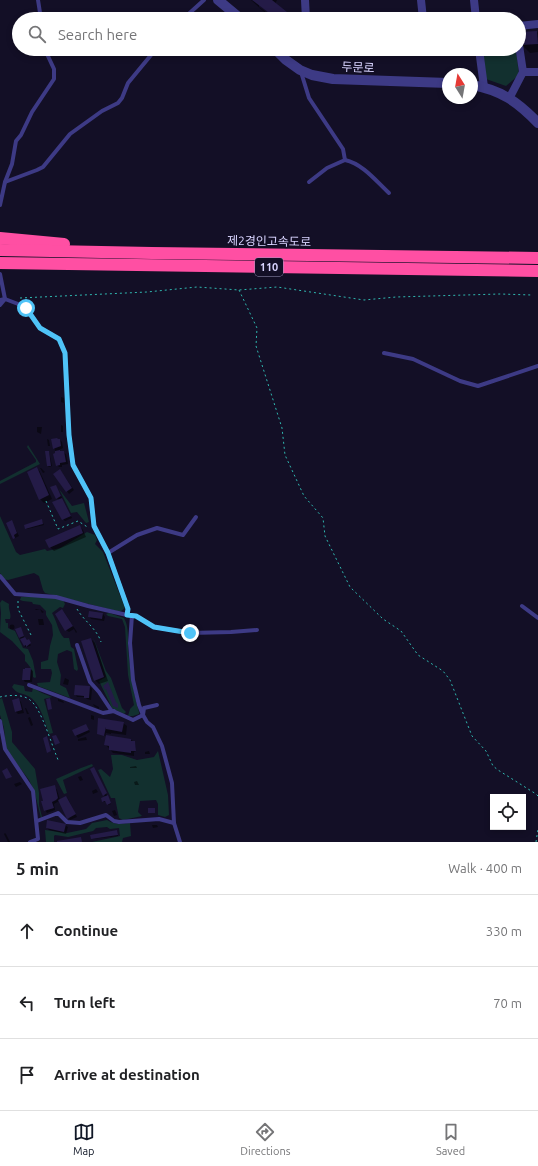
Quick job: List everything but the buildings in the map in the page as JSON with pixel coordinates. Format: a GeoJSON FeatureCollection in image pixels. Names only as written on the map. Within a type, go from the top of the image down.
{"type":"FeatureCollection","features":[{"type":"Feature","properties":{"kind":"highway"},"geometry":{"type":"LineString","coordinates":[[0,238],[152,253]]}},
{"type":"Feature","properties":{"kind":"highway","name":"제2경인고속도로"},"geometry":{"type":"LineString","coordinates":[[0,250],[538,258]]}},
{"type":"Feature","properties":{"kind":"highway","name":"110"},"geometry":{"type":"LineString","coordinates":[[0,263],[538,271]]}},
{"type":"Feature","properties":{"kind":"street"},"geometry":{"type":"LineString","coordinates":[[218,0],[233,12]]}},
{"type":"Feature","properties":{"kind":"street"},"geometry":{"type":"LineString","coordinates":[[305,0],[306,12]]}},
{"type":"Feature","properties":{"kind":"street"},"geometry":{"type":"LineString","coordinates":[[421,0],[422,12]]}},
{"type":"Feature","properties":{"kind":"street"},"geometry":{"type":"LineString","coordinates":[[474,0],[475,12]]}},
{"type":"Feature","properties":{"kind":"street"},"geometry":{"type":"LineString","coordinates":[[526,25],[538,24]]}},
{"type":"Feature","properties":{"kind":"street","name":"두문로"},"geometry":{"type":"LineString","coordinates":[[282,56],[300,70],[312,75],[333,79],[442,83]]}},
{"type":"Feature","properties":{"kind":"street"},"geometry":{"type":"LineString","coordinates":[[480,56],[484,87]]}},
{"type":"Feature","properties":{"kind":"street"},"geometry":{"type":"LineString","coordinates":[[510,98],[523,72],[521,56]]}},
{"type":"Feature","properties":{"kind":"street"},"geometry":{"type":"LineString","coordinates":[[523,72],[538,72]]}},
{"type":"Feature","properties":{"kind":"street"},"geometry":{"type":"LineString","coordinates":[[478,86],[510,98],[538,123]]}},
{"type":"Feature","properties":{"kind":"lane"},"geometry":{"type":"LineString","coordinates":[[38,0],[40,12]]}},
{"type":"Feature","properties":{"kind":"lane"},"geometry":{"type":"LineString","coordinates":[[191,12],[204,0]]}},
{"type":"Feature","properties":{"kind":"lane"},"geometry":{"type":"LineString","coordinates":[[0,205],[5,182],[12,164],[16,141],[21,135],[32,112],[54,79],[54,69],[48,56]]}},
{"type":"Feature","properties":{"kind":"lane"},"geometry":{"type":"LineString","coordinates":[[5,182],[43,167],[70,134],[102,111],[118,103],[122,98],[128,84],[150,56]]}},
{"type":"Feature","properties":{"kind":"lane"},"geometry":{"type":"LineString","coordinates":[[300,70],[309,98],[343,149],[345,160]]}},
{"type":"Feature","properties":{"kind":"lane"},"geometry":{"type":"LineString","coordinates":[[309,182],[327,168],[345,160],[361,167],[389,193]]}},
{"type":"Feature","properties":{"kind":"lane"},"geometry":{"type":"LineString","coordinates":[[0,274],[5,299]]}},
{"type":"Feature","properties":{"kind":"lane"},"geometry":{"type":"LineString","coordinates":[[0,305],[5,299]]}},
{"type":"Feature","properties":{"kind":"lane"},"geometry":{"type":"LineString","coordinates":[[0,300],[5,299],[26,308],[40,328],[59,339],[65,353],[69,435],[73,465],[91,498],[94,528],[108,553],[128,609],[133,680],[143,715],[147,722],[153,726],[162,746],[172,783],[174,823],[180,842]]}},
{"type":"Feature","properties":{"kind":"lane"},"geometry":{"type":"LineString","coordinates":[[384,353],[414,359],[460,381],[478,386],[538,366]]}},
{"type":"Feature","properties":{"kind":"lane"},"geometry":{"type":"LineString","coordinates":[[108,553],[137,535],[157,528],[183,535],[196,517]]}},
{"type":"Feature","properties":{"kind":"lane"},"geometry":{"type":"LineString","coordinates":[[0,576],[15,594],[56,597],[70,600],[88,606],[136,616],[154,627],[190,633],[257,630]]}},
{"type":"Feature","properties":{"kind":"lane"},"geometry":{"type":"LineString","coordinates":[[522,606],[538,618]]}},
{"type":"Feature","properties":{"kind":"lane"},"geometry":{"type":"LineString","coordinates":[[77,645],[90,682],[111,710],[133,720],[143,715]]}},
{"type":"Feature","properties":{"kind":"lane"},"geometry":{"type":"LineString","coordinates":[[29,685],[103,713],[114,711]]}},
{"type":"Feature","properties":{"kind":"lane"},"geometry":{"type":"LineString","coordinates":[[143,715],[144,708],[157,705]]}},
{"type":"Feature","properties":{"kind":"lane"},"geometry":{"type":"LineString","coordinates":[[0,721],[5,749],[33,791],[38,839],[30,842]]}},
{"type":"Feature","properties":{"kind":"lane"},"geometry":{"type":"LineString","coordinates":[[37,821],[58,813],[67,822],[80,823],[106,815],[118,822],[158,819],[174,823]]}},
{"type":"Feature","properties":{"kind":"path"},"geometry":{"type":"LineString","coordinates":[[21,298],[146,292],[197,287],[240,290],[276,287],[364,300],[396,297],[500,294],[532,295]]}},
{"type":"Feature","properties":{"kind":"path"},"geometry":{"type":"LineString","coordinates":[[240,290],[257,328],[256,346],[282,428],[285,455],[304,496],[323,518],[325,536],[350,587],[383,619],[401,631],[418,655],[443,671],[450,680],[472,736],[486,751],[493,766],[538,796]]}},
{"type":"Feature","properties":{"kind":"path"},"geometry":{"type":"LineString","coordinates":[[46,501],[58,529],[78,521],[90,529],[94,528]]}},
{"type":"Feature","properties":{"kind":"path"},"geometry":{"type":"LineString","coordinates":[[18,594],[18,608],[31,635]]}},
{"type":"Feature","properties":{"kind":"path"},"geometry":{"type":"LineString","coordinates":[[70,600],[83,619],[99,633],[101,642]]}},
{"type":"Feature","properties":{"kind":"path"},"geometry":{"type":"LineString","coordinates":[[0,697],[16,695],[29,699],[32,702],[44,723],[59,762]]}},
{"type":"Feature","properties":{"kind":"path"},"geometry":{"type":"LineString","coordinates":[[536,842],[538,829]]}},
{"type":"Feature","properties":{"kind":"green space"},"geometry":{"type":"Polygon","coordinates":[[[484,56],[517,56],[519,75],[506,86],[486,79],[484,56]]]}},
{"type":"Feature","properties":{"kind":"green space"},"geometry":{"type":"Polygon","coordinates":[[[28,445],[40,464],[0,484],[0,481],[36,462],[27,447],[28,445]]]}},
{"type":"Feature","properties":{"kind":"green space"},"geometry":{"type":"Polygon","coordinates":[[[59,489],[72,506],[84,503],[89,522],[86,523],[77,512],[71,513],[59,489]]]}},
{"type":"Feature","properties":{"kind":"green space"},"geometry":{"type":"Polygon","coordinates":[[[0,516],[16,552],[20,555],[45,549],[47,551],[60,548],[87,532],[95,535],[97,540],[95,544],[103,552],[125,608],[121,611],[117,611],[45,593],[39,576],[34,573],[8,580],[4,579],[0,573],[0,516]]]}},
{"type":"Feature","properties":{"kind":"green space"},"geometry":{"type":"Polygon","coordinates":[[[21,597],[51,597],[63,600],[65,604],[63,608],[60,607],[52,613],[62,636],[64,638],[69,638],[71,647],[74,649],[78,669],[77,671],[74,669],[72,652],[67,650],[58,654],[57,662],[61,675],[60,685],[66,688],[70,698],[38,686],[37,683],[50,682],[52,673],[51,669],[41,669],[41,662],[48,660],[53,635],[52,625],[46,615],[46,611],[40,605],[20,600],[21,597]]]}},
{"type":"Feature","properties":{"kind":"green space"},"geometry":{"type":"Polygon","coordinates":[[[2,600],[9,604],[10,619],[5,619],[6,623],[8,623],[8,628],[15,631],[23,648],[28,649],[33,661],[35,678],[33,677],[31,668],[25,661],[25,655],[12,641],[0,632],[0,603],[2,600]]]}},
{"type":"Feature","properties":{"kind":"green space"},"geometry":{"type":"Polygon","coordinates":[[[109,613],[124,618],[127,625],[131,672],[139,712],[139,714],[133,716],[128,716],[130,709],[134,705],[128,675],[125,627],[122,619],[108,616],[106,614],[109,613]]]}},
{"type":"Feature","properties":{"kind":"green space"},"geometry":{"type":"Polygon","coordinates":[[[93,637],[122,708],[126,712],[124,714],[112,708],[99,681],[106,677],[93,637]]]}},
{"type":"Feature","properties":{"kind":"green space"},"geometry":{"type":"Polygon","coordinates":[[[14,684],[24,686],[25,691],[32,692],[33,688],[52,697],[44,699],[53,733],[49,734],[42,713],[36,703],[28,696],[16,691],[12,687],[14,684]]]}},
{"type":"Feature","properties":{"kind":"green space"},"geometry":{"type":"Polygon","coordinates":[[[2,698],[12,732],[12,742],[35,769],[41,818],[34,790],[29,780],[6,749],[4,728],[0,715],[0,699],[2,698]]]}},
{"type":"Feature","properties":{"kind":"green space"},"geometry":{"type":"Polygon","coordinates":[[[158,751],[168,795],[169,815],[165,817],[158,815],[158,804],[156,800],[140,801],[138,812],[142,816],[123,820],[119,818],[115,798],[111,798],[98,770],[101,769],[110,777],[113,769],[111,755],[122,755],[137,760],[154,757],[158,751]]]}},
{"type":"Feature","properties":{"kind":"green space"},"geometry":{"type":"Polygon","coordinates":[[[92,764],[93,766],[63,780],[67,793],[64,794],[56,779],[92,764]]]}},
{"type":"Feature","properties":{"kind":"green space"},"geometry":{"type":"Polygon","coordinates":[[[107,820],[121,824],[130,823],[131,836],[123,838],[122,842],[92,842],[120,836],[119,828],[110,829],[107,827],[96,828],[93,831],[68,837],[55,835],[54,842],[46,842],[45,830],[67,833],[86,829],[92,823],[107,820]]]}},
{"type":"Feature","properties":{"kind":"route"},"geometry":{"type":"LineString","coordinates":[[26,308],[40,328],[59,339],[65,353],[69,435],[73,465],[91,498],[94,526],[108,553],[128,609],[127,615],[136,616],[154,627],[190,633]]}}]}
